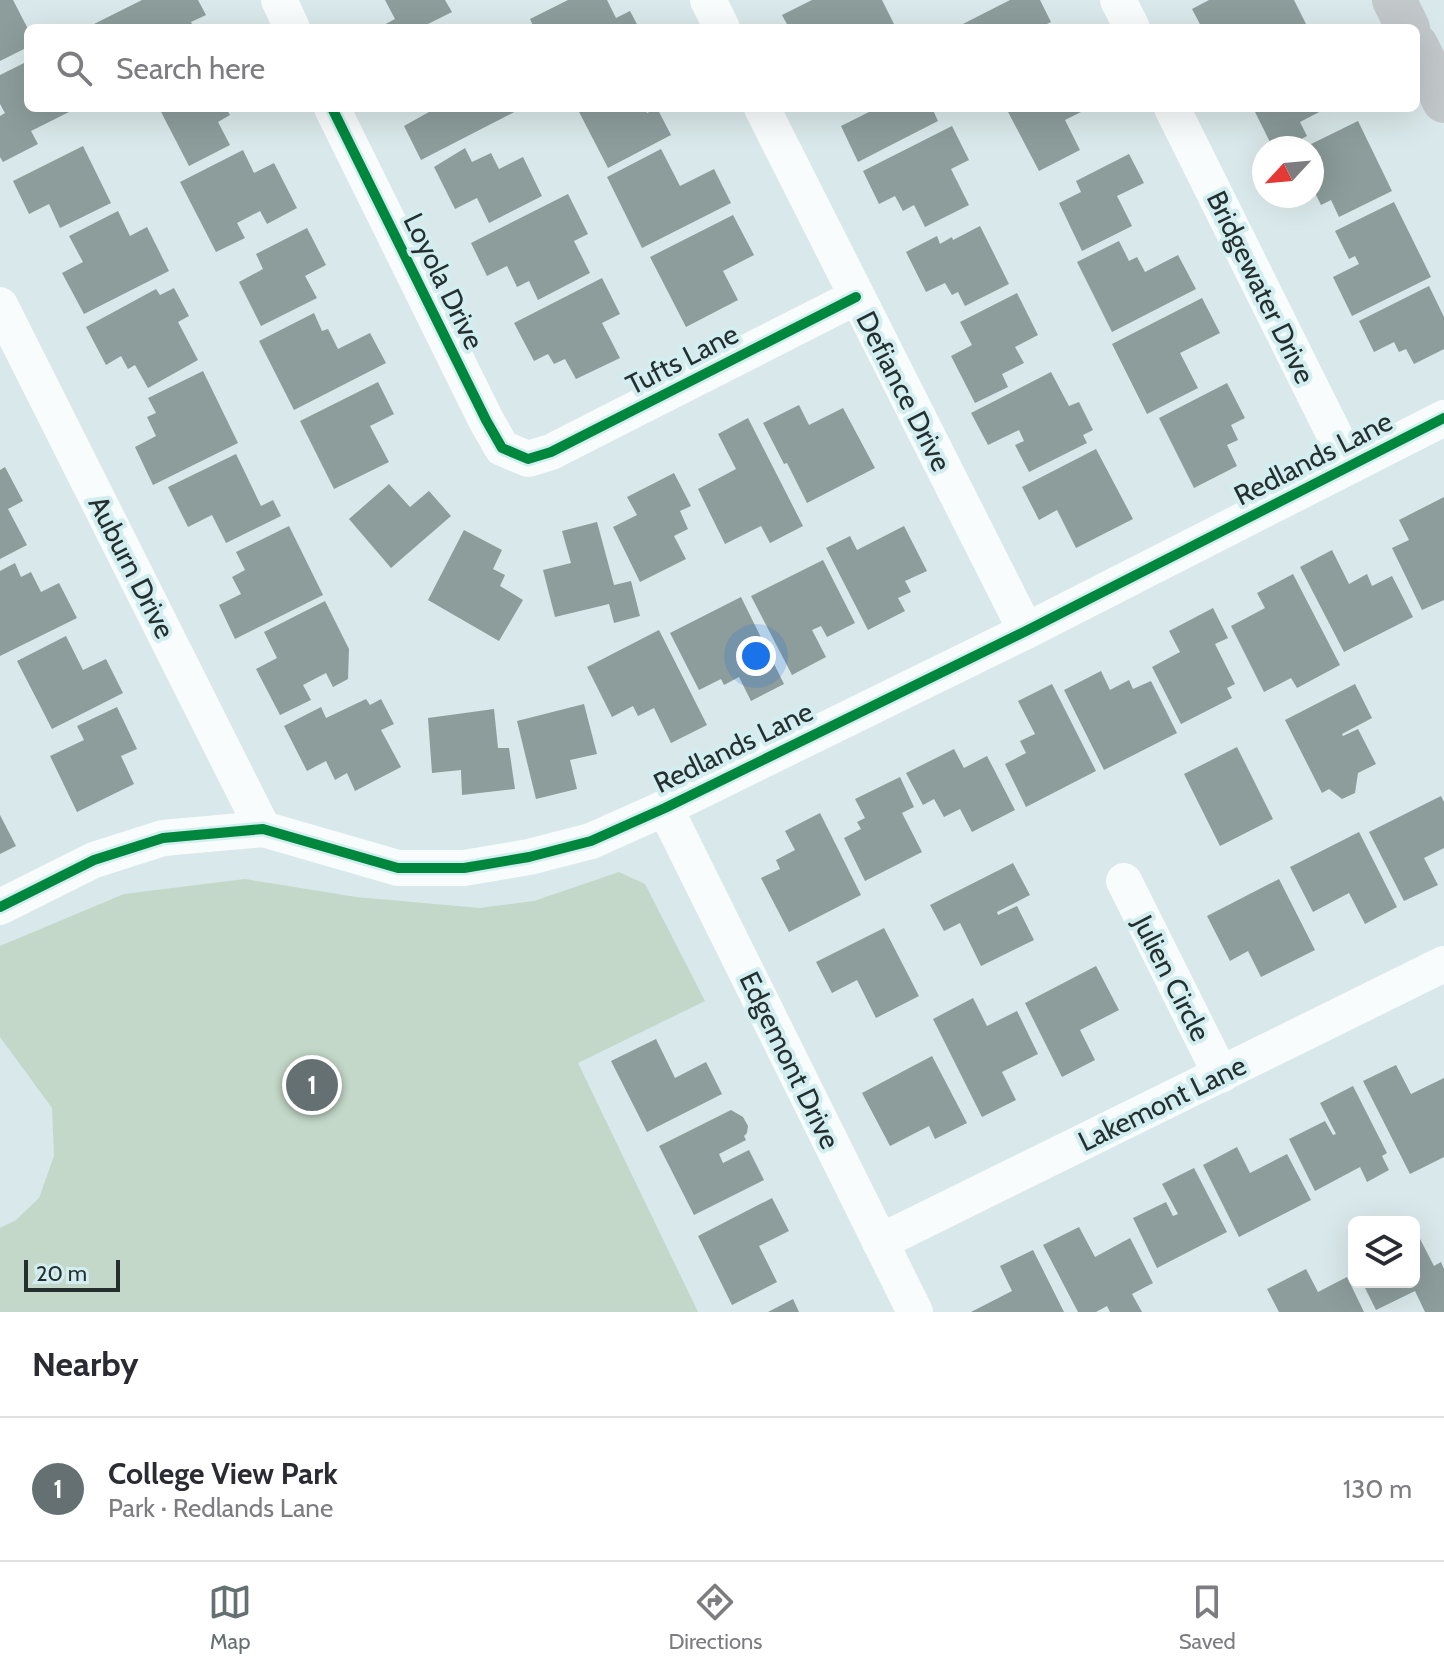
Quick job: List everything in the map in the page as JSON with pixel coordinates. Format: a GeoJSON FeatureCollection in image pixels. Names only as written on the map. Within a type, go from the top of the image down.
{"type":"FeatureCollection","features":[{"type":"Feature","properties":{"kind":"main road"},"geometry":{"type":"LineString","coordinates":[[1394,0],[1406,24]]}},
{"type":"Feature","properties":{"kind":"main road"},"geometry":{"type":"LineString","coordinates":[[1420,53],[1444,101]]}},
{"type":"Feature","properties":{"kind":"street"},"geometry":{"type":"LineString","coordinates":[[279,0],[290,24]]}},
{"type":"Feature","properties":{"kind":"street"},"geometry":{"type":"LineString","coordinates":[[708,0],[720,24]]}},
{"type":"Feature","properties":{"kind":"street"},"geometry":{"type":"LineString","coordinates":[[1118,0],[1130,24]]}},
{"type":"Feature","properties":{"kind":"street","name":"Loyola Drive"},"geometry":{"type":"LineString","coordinates":[[334,112],[486,420],[502,448],[528,459]]}},
{"type":"Feature","properties":{"kind":"street","name":"Defiance Drive"},"geometry":{"type":"LineString","coordinates":[[764,112],[1026,631]]}},
{"type":"Feature","properties":{"kind":"street","name":"Bridgewater Drive"},"geometry":{"type":"LineString","coordinates":[[1174,112],[1350,466]]}},
{"type":"Feature","properties":{"kind":"street","name":"Tufts Lane"},"geometry":{"type":"LineString","coordinates":[[528,459],[551,452],[856,297]]}},
{"type":"Feature","properties":{"kind":"street","name":"Auburn Drive"},"geometry":{"type":"LineString","coordinates":[[0,305],[263,829]]}},
{"type":"Feature","properties":{"kind":"street","name":"Redlands Lane"},"geometry":{"type":"LineString","coordinates":[[0,907],[94,860],[163,838],[263,829],[398,868],[464,868],[529,857],[591,841],[665,808],[1026,631],[1444,418]]}},
{"type":"Feature","properties":{"kind":"street","name":"Edgemont Drive"},"geometry":{"type":"LineString","coordinates":[[665,808],[915,1312]]}},
{"type":"Feature","properties":{"kind":"street","name":"Julien Circle"},"geometry":{"type":"LineString","coordinates":[[1124,881],[1221,1075]]}},
{"type":"Feature","properties":{"kind":"street","name":"Lakemont Lane"},"geometry":{"type":"LineString","coordinates":[[880,1242],[1444,964]]}},
{"type":"Feature","properties":{"kind":"green space"},"geometry":{"type":"Polygon","coordinates":[[[619,872],[645,884],[705,1001],[578,1063],[698,1312],[0,1312],[0,1228],[16,1220],[39,1198],[54,1156],[52,1108],[0,1037],[0,946],[124,894],[245,879],[356,897],[480,908],[534,901],[619,872]]]}},
{"type":"Feature","properties":{"kind":"building"},"geometry":{"type":"Polygon","coordinates":[[[0,0],[13,0],[25,24],[24,49],[0,61],[0,0]]]}},
{"type":"Feature","properties":{"kind":"building"},"geometry":{"type":"Polygon","coordinates":[[[142,0],[198,0],[206,15],[192,24],[94,24],[142,0]]]}},
{"type":"Feature","properties":{"kind":"building"},"geometry":{"type":"Polygon","coordinates":[[[385,0],[445,0],[452,12],[428,24],[386,24],[395,19],[385,0]]]}},
{"type":"Feature","properties":{"kind":"building"},"geometry":{"type":"Polygon","coordinates":[[[568,0],[607,0],[616,18],[630,11],[637,24],[532,24],[530,19],[568,0]]]}},
{"type":"Feature","properties":{"kind":"building"},"geometry":{"type":"Polygon","coordinates":[[[812,0],[882,0],[894,24],[787,24],[782,15],[812,0]]]}},
{"type":"Feature","properties":{"kind":"building"},"geometry":{"type":"Polygon","coordinates":[[[1010,0],[1040,0],[1051,22],[1047,24],[963,24],[1010,0]]]}},
{"type":"Feature","properties":{"kind":"building"},"geometry":{"type":"Polygon","coordinates":[[[1209,0],[1294,0],[1306,24],[1200,24],[1192,9],[1209,0]]]}},
{"type":"Feature","properties":{"kind":"building"},"geometry":{"type":"Polygon","coordinates":[[[24,63],[24,112],[69,112],[31,131],[38,144],[3,162],[0,157],[0,116],[5,113],[0,104],[0,75],[24,63]]]}},
{"type":"Feature","properties":{"kind":"building"},"geometry":{"type":"Polygon","coordinates":[[[161,112],[228,112],[230,115],[218,122],[230,145],[189,166],[161,112]]]}},
{"type":"Feature","properties":{"kind":"building"},"geometry":{"type":"Polygon","coordinates":[[[429,112],[514,112],[421,160],[404,126],[429,112]]]}},
{"type":"Feature","properties":{"kind":"building"},"geometry":{"type":"Polygon","coordinates":[[[579,112],[659,112],[671,135],[608,168],[579,112]]]}},
{"type":"Feature","properties":{"kind":"building"},"geometry":{"type":"Polygon","coordinates":[[[869,112],[934,112],[938,121],[858,162],[841,126],[869,112]]]}},
{"type":"Feature","properties":{"kind":"building"},"geometry":{"type":"Polygon","coordinates":[[[1008,112],[1081,112],[1065,120],[1080,150],[1039,171],[1008,112]]]}},
{"type":"Feature","properties":{"kind":"building"},"geometry":{"type":"Polygon","coordinates":[[[1255,112],[1319,112],[1300,122],[1307,136],[1267,136],[1255,112]]]}},
{"type":"Feature","properties":{"kind":"building"},"geometry":{"type":"Polygon","coordinates":[[[1358,121],[1392,191],[1339,217],[1331,200],[1324,204],[1324,138],[1358,121]]]}},
{"type":"Feature","properties":{"kind":"building"},"geometry":{"type":"Polygon","coordinates":[[[952,126],[969,160],[951,169],[969,205],[925,227],[914,205],[903,211],[895,196],[879,204],[863,171],[952,126]]]}},
{"type":"Feature","properties":{"kind":"building"},"geometry":{"type":"Polygon","coordinates":[[[83,146],[111,203],[60,228],[49,204],[29,214],[13,181],[83,146]]]}},
{"type":"Feature","properties":{"kind":"building"},"geometry":{"type":"Polygon","coordinates":[[[465,148],[472,162],[491,153],[499,169],[523,157],[542,196],[489,223],[477,198],[455,209],[434,167],[465,148]]]}},
{"type":"Feature","properties":{"kind":"building"},"geometry":{"type":"Polygon","coordinates":[[[661,149],[680,186],[714,169],[731,203],[642,248],[607,177],[661,149]]]}},
{"type":"Feature","properties":{"kind":"building"},"geometry":{"type":"Polygon","coordinates":[[[243,150],[254,173],[274,163],[297,208],[267,224],[260,211],[237,223],[245,238],[216,252],[180,182],[243,150]]]}},
{"type":"Feature","properties":{"kind":"building"},"geometry":{"type":"Polygon","coordinates":[[[1129,154],[1144,183],[1117,196],[1132,226],[1082,251],[1059,203],[1081,192],[1076,181],[1129,154]]]}},
{"type":"Feature","properties":{"kind":"building"},"geometry":{"type":"Polygon","coordinates":[[[568,194],[588,234],[574,241],[590,273],[538,300],[529,281],[517,287],[507,266],[487,276],[471,243],[568,194]]]}},
{"type":"Feature","properties":{"kind":"building"},"geometry":{"type":"Polygon","coordinates":[[[1394,202],[1431,277],[1352,316],[1333,277],[1359,264],[1355,256],[1349,259],[1335,231],[1394,202]]]}},
{"type":"Feature","properties":{"kind":"building"},"geometry":{"type":"Polygon","coordinates":[[[118,211],[130,236],[147,227],[169,271],[84,314],[62,273],[83,262],[69,236],[118,211]]]}},
{"type":"Feature","properties":{"kind":"building"},"geometry":{"type":"Polygon","coordinates":[[[733,215],[754,255],[723,271],[738,300],[686,327],[650,257],[733,215]]]}},
{"type":"Feature","properties":{"kind":"building"},"geometry":{"type":"Polygon","coordinates":[[[980,226],[1009,284],[965,306],[958,292],[952,295],[945,283],[926,292],[906,252],[937,236],[940,244],[980,226]]]}},
{"type":"Feature","properties":{"kind":"building"},"geometry":{"type":"Polygon","coordinates":[[[307,228],[326,265],[305,276],[317,298],[261,326],[239,282],[263,269],[256,254],[307,228]]]}},
{"type":"Feature","properties":{"kind":"building"},"geometry":{"type":"Polygon","coordinates":[[[1119,241],[1129,261],[1137,257],[1145,272],[1178,255],[1196,289],[1112,332],[1077,262],[1119,241]]]}},
{"type":"Feature","properties":{"kind":"building"},"geometry":{"type":"Polygon","coordinates":[[[602,278],[620,314],[602,323],[620,358],[576,379],[565,359],[554,364],[548,354],[534,361],[514,323],[602,278]]]}},
{"type":"Feature","properties":{"kind":"building"},"geometry":{"type":"Polygon","coordinates":[[[1429,286],[1444,317],[1444,349],[1414,364],[1406,349],[1399,352],[1394,342],[1374,352],[1359,321],[1429,286]]]}},
{"type":"Feature","properties":{"kind":"building"},"geometry":{"type":"Polygon","coordinates":[[[174,288],[189,316],[178,322],[198,360],[148,388],[135,365],[128,369],[121,356],[106,365],[86,327],[156,289],[160,295],[174,288]]]}},
{"type":"Feature","properties":{"kind":"building"},"geometry":{"type":"Polygon","coordinates":[[[1017,293],[1038,335],[1015,347],[1024,363],[1002,374],[1008,387],[975,403],[951,356],[972,345],[960,322],[1017,293]]]}},
{"type":"Feature","properties":{"kind":"building"},"geometry":{"type":"Polygon","coordinates":[[[1202,298],[1220,333],[1180,353],[1198,388],[1147,414],[1112,344],[1202,298]]]}},
{"type":"Feature","properties":{"kind":"building"},"geometry":{"type":"Polygon","coordinates":[[[314,313],[322,331],[328,329],[338,349],[370,333],[386,363],[294,410],[259,341],[314,313]]]}},
{"type":"Feature","properties":{"kind":"building"},"geometry":{"type":"Polygon","coordinates":[[[203,371],[238,443],[153,485],[135,447],[156,436],[147,417],[156,413],[148,398],[203,371]]]}},
{"type":"Feature","properties":{"kind":"building"},"geometry":{"type":"Polygon","coordinates":[[[1051,372],[1069,406],[1079,402],[1093,430],[1083,435],[1087,443],[1029,472],[1015,445],[1024,441],[1019,430],[988,445],[971,413],[1051,372]]]}},
{"type":"Feature","properties":{"kind":"building"},"geometry":{"type":"Polygon","coordinates":[[[378,382],[394,414],[370,426],[389,462],[334,489],[300,421],[378,382]]]}},
{"type":"Feature","properties":{"kind":"building"},"geometry":{"type":"Polygon","coordinates":[[[1227,383],[1245,418],[1231,425],[1238,440],[1227,445],[1237,466],[1194,488],[1159,418],[1227,383]]]}},
{"type":"Feature","properties":{"kind":"building"},"geometry":{"type":"Polygon","coordinates":[[[799,405],[809,425],[843,408],[875,468],[807,503],[763,423],[799,405]]]}},
{"type":"Feature","properties":{"kind":"building"},"geometry":{"type":"Polygon","coordinates":[[[748,418],[803,526],[770,543],[761,526],[725,544],[698,489],[736,469],[718,434],[748,418]]]}},
{"type":"Feature","properties":{"kind":"building"},"geometry":{"type":"Polygon","coordinates":[[[1096,449],[1133,519],[1076,548],[1057,510],[1039,520],[1022,487],[1096,449]]]}},
{"type":"Feature","properties":{"kind":"building"},"geometry":{"type":"Polygon","coordinates":[[[236,454],[261,506],[273,500],[281,516],[226,543],[212,515],[188,527],[168,487],[236,454]]]}},
{"type":"Feature","properties":{"kind":"building"},"geometry":{"type":"Polygon","coordinates":[[[5,467],[23,501],[8,509],[27,545],[0,559],[0,470],[5,467]]]}},
{"type":"Feature","properties":{"kind":"building"},"geometry":{"type":"Polygon","coordinates":[[[674,473],[691,506],[680,511],[688,529],[674,536],[686,559],[640,582],[613,527],[637,515],[627,497],[674,473]]]}},
{"type":"Feature","properties":{"kind":"building"},"geometry":{"type":"Polygon","coordinates":[[[389,484],[410,507],[429,491],[451,516],[391,568],[349,519],[389,484]]]}},
{"type":"Feature","properties":{"kind":"building"},"geometry":{"type":"Polygon","coordinates":[[[1444,497],[1444,600],[1422,610],[1392,548],[1409,540],[1399,520],[1444,497]]]}},
{"type":"Feature","properties":{"kind":"building"},"geometry":{"type":"Polygon","coordinates":[[[597,522],[614,585],[631,581],[640,616],[614,623],[609,604],[555,617],[543,570],[571,563],[562,531],[597,522]]]}},
{"type":"Feature","properties":{"kind":"building"},"geometry":{"type":"Polygon","coordinates":[[[289,526],[323,595],[235,639],[219,605],[241,594],[232,577],[245,570],[236,552],[289,526]]]}},
{"type":"Feature","properties":{"kind":"building"},"geometry":{"type":"Polygon","coordinates":[[[904,526],[927,571],[905,581],[911,592],[898,598],[905,611],[868,630],[826,548],[850,536],[857,550],[904,526]]]}},
{"type":"Feature","properties":{"kind":"building"},"geometry":{"type":"Polygon","coordinates":[[[464,530],[502,550],[493,569],[505,575],[500,586],[523,600],[499,641],[428,600],[464,530]]]}},
{"type":"Feature","properties":{"kind":"building"},"geometry":{"type":"Polygon","coordinates":[[[1332,550],[1349,584],[1367,574],[1372,586],[1392,576],[1413,617],[1344,652],[1300,567],[1332,550]]]}},
{"type":"Feature","properties":{"kind":"building"},"geometry":{"type":"Polygon","coordinates":[[[823,560],[855,623],[827,637],[821,626],[812,630],[826,657],[792,675],[751,596],[823,560]]]}},
{"type":"Feature","properties":{"kind":"building"},"geometry":{"type":"Polygon","coordinates":[[[15,563],[21,577],[31,572],[41,592],[59,583],[77,618],[0,656],[0,571],[15,563]]]}},
{"type":"Feature","properties":{"kind":"building"},"geometry":{"type":"Polygon","coordinates":[[[1293,574],[1340,665],[1297,688],[1291,678],[1264,692],[1231,626],[1265,608],[1257,593],[1293,574]]]}},
{"type":"Feature","properties":{"kind":"building"},"geometry":{"type":"Polygon","coordinates":[[[741,597],[784,684],[751,701],[739,677],[724,685],[721,679],[699,690],[670,633],[741,597]]]}},
{"type":"Feature","properties":{"kind":"building"},"geometry":{"type":"Polygon","coordinates":[[[325,601],[349,649],[348,679],[333,687],[326,673],[303,685],[311,700],[280,715],[256,669],[277,658],[264,632],[325,601]]]}},
{"type":"Feature","properties":{"kind":"building"},"geometry":{"type":"Polygon","coordinates":[[[1213,608],[1228,638],[1215,644],[1235,684],[1227,688],[1232,698],[1181,724],[1152,667],[1180,652],[1169,631],[1213,608]]]}},
{"type":"Feature","properties":{"kind":"building"},"geometry":{"type":"Polygon","coordinates":[[[659,630],[707,725],[671,743],[654,708],[638,716],[633,706],[612,717],[587,667],[659,630]]]}},
{"type":"Feature","properties":{"kind":"building"},"geometry":{"type":"Polygon","coordinates":[[[66,636],[83,670],[106,659],[123,693],[52,729],[17,661],[66,636]]]}},
{"type":"Feature","properties":{"kind":"building"},"geometry":{"type":"Polygon","coordinates":[[[1101,671],[1110,690],[1129,680],[1133,689],[1151,681],[1177,733],[1104,770],[1064,690],[1101,671]]]}},
{"type":"Feature","properties":{"kind":"building"},"geometry":{"type":"Polygon","coordinates":[[[1052,684],[1096,771],[1026,807],[1005,764],[1026,753],[1020,741],[1035,734],[1018,701],[1052,684]]]}},
{"type":"Feature","properties":{"kind":"building"},"geometry":{"type":"Polygon","coordinates":[[[1355,684],[1372,718],[1342,734],[1358,729],[1376,764],[1358,773],[1355,793],[1342,799],[1329,789],[1322,793],[1285,720],[1355,684]]]}},
{"type":"Feature","properties":{"kind":"building"},"geometry":{"type":"Polygon","coordinates":[[[366,699],[370,705],[381,699],[394,724],[381,730],[401,767],[355,791],[347,773],[335,780],[326,761],[307,771],[284,726],[321,707],[326,718],[366,699]]]}},
{"type":"Feature","properties":{"kind":"building"},"geometry":{"type":"Polygon","coordinates":[[[584,704],[597,754],[570,760],[577,789],[536,799],[517,721],[584,704]]]}},
{"type":"Feature","properties":{"kind":"building"},"geometry":{"type":"Polygon","coordinates":[[[117,707],[137,749],[121,756],[134,784],[77,812],[50,756],[84,740],[77,726],[117,707]]]}},
{"type":"Feature","properties":{"kind":"building"},"geometry":{"type":"Polygon","coordinates":[[[494,709],[498,748],[509,748],[515,789],[462,795],[461,770],[432,773],[428,718],[494,709]]]}},
{"type":"Feature","properties":{"kind":"building"},"geometry":{"type":"Polygon","coordinates":[[[1237,747],[1273,819],[1220,846],[1184,774],[1237,747]]]}},
{"type":"Feature","properties":{"kind":"building"},"geometry":{"type":"Polygon","coordinates":[[[954,749],[964,768],[987,756],[1015,810],[972,832],[960,809],[944,817],[934,799],[923,805],[906,773],[954,749]]]}},
{"type":"Feature","properties":{"kind":"building"},"geometry":{"type":"Polygon","coordinates":[[[900,777],[914,807],[902,813],[922,852],[865,881],[844,838],[861,829],[857,822],[865,818],[855,799],[900,777]]]}},
{"type":"Feature","properties":{"kind":"building"},"geometry":{"type":"Polygon","coordinates":[[[1441,796],[1444,802],[1444,848],[1424,858],[1438,885],[1404,901],[1369,832],[1441,796]]]}},
{"type":"Feature","properties":{"kind":"building"},"geometry":{"type":"Polygon","coordinates":[[[820,813],[861,895],[789,932],[761,878],[780,869],[776,860],[795,850],[785,831],[820,813]]]}},
{"type":"Feature","properties":{"kind":"building"},"geometry":{"type":"Polygon","coordinates":[[[0,815],[16,846],[0,854],[0,815]]]}},
{"type":"Feature","properties":{"kind":"building"},"geometry":{"type":"Polygon","coordinates":[[[1359,832],[1397,907],[1365,924],[1349,893],[1313,912],[1290,867],[1359,832]]]}},
{"type":"Feature","properties":{"kind":"building"},"geometry":{"type":"Polygon","coordinates":[[[1013,863],[1030,895],[997,912],[998,915],[1017,906],[1034,940],[981,966],[960,923],[944,931],[930,905],[1013,863]]]}},
{"type":"Feature","properties":{"kind":"building"},"geometry":{"type":"Polygon","coordinates":[[[1279,879],[1315,950],[1261,977],[1248,951],[1230,961],[1207,916],[1279,879]]]}},
{"type":"Feature","properties":{"kind":"building"},"geometry":{"type":"Polygon","coordinates":[[[884,928],[919,996],[876,1018],[857,980],[832,993],[816,962],[884,928]]]}},
{"type":"Feature","properties":{"kind":"building"},"geometry":{"type":"Polygon","coordinates":[[[1096,966],[1119,1010],[1080,1030],[1095,1060],[1062,1077],[1025,1003],[1096,966]]]}},
{"type":"Feature","properties":{"kind":"building"},"geometry":{"type":"Polygon","coordinates":[[[973,998],[987,1026],[1017,1011],[1038,1054],[1002,1072],[1016,1100],[982,1117],[933,1019],[973,998]]]}},
{"type":"Feature","properties":{"kind":"building"},"geometry":{"type":"Polygon","coordinates":[[[656,1039],[675,1078],[706,1062],[722,1094],[647,1132],[611,1061],[656,1039]]]}},
{"type":"Feature","properties":{"kind":"building"},"geometry":{"type":"Polygon","coordinates":[[[932,1056],[967,1123],[935,1139],[929,1126],[890,1146],[862,1093],[932,1056]]]}},
{"type":"Feature","properties":{"kind":"building"},"geometry":{"type":"Polygon","coordinates":[[[1396,1065],[1411,1094],[1444,1078],[1444,1157],[1410,1174],[1363,1081],[1396,1065]]]}},
{"type":"Feature","properties":{"kind":"building"},"geometry":{"type":"Polygon","coordinates":[[[1353,1086],[1387,1153],[1382,1156],[1389,1170],[1367,1182],[1360,1167],[1315,1191],[1289,1139],[1325,1121],[1333,1135],[1336,1134],[1320,1103],[1353,1086]]]}},
{"type":"Feature","properties":{"kind":"building"},"geometry":{"type":"Polygon","coordinates":[[[731,1110],[743,1117],[748,1126],[744,1136],[746,1140],[719,1154],[723,1163],[749,1150],[764,1180],[694,1215],[659,1146],[731,1110]]]}},
{"type":"Feature","properties":{"kind":"building"},"geometry":{"type":"Polygon","coordinates":[[[1237,1147],[1250,1173],[1287,1154],[1311,1200],[1239,1237],[1203,1165],[1237,1147]]]}},
{"type":"Feature","properties":{"kind":"building"},"geometry":{"type":"Polygon","coordinates":[[[1194,1168],[1227,1232],[1157,1268],[1133,1218],[1166,1202],[1173,1216],[1178,1214],[1162,1184],[1194,1168]]]}},
{"type":"Feature","properties":{"kind":"building"},"geometry":{"type":"Polygon","coordinates":[[[772,1198],[789,1231],[759,1246],[777,1282],[732,1305],[698,1236],[772,1198]]]}},
{"type":"Feature","properties":{"kind":"building"},"geometry":{"type":"Polygon","coordinates":[[[1079,1227],[1095,1257],[1130,1238],[1153,1283],[1132,1294],[1142,1312],[1110,1312],[1107,1306],[1096,1312],[1078,1312],[1043,1245],[1079,1227]]]}},
{"type":"Feature","properties":{"kind":"building"},"geometry":{"type":"Polygon","coordinates":[[[1420,1239],[1434,1266],[1441,1262],[1444,1269],[1444,1312],[1425,1312],[1415,1291],[1376,1310],[1365,1288],[1420,1288],[1420,1239]]]}},
{"type":"Feature","properties":{"kind":"building"},"geometry":{"type":"Polygon","coordinates":[[[1033,1250],[1064,1312],[971,1312],[1012,1291],[1000,1266],[1033,1250]]]}},
{"type":"Feature","properties":{"kind":"building"},"geometry":{"type":"Polygon","coordinates":[[[1306,1269],[1318,1292],[1347,1277],[1348,1288],[1352,1288],[1364,1312],[1279,1312],[1267,1289],[1306,1269]]]}},
{"type":"Feature","properties":{"kind":"building"},"geometry":{"type":"Polygon","coordinates":[[[793,1299],[799,1312],[768,1312],[793,1299]]]}},
{"type":"Feature","properties":{"kind":"cycle path"},"geometry":{"type":"LineString","coordinates":[[334,112],[486,420],[502,448],[528,459],[551,452],[856,297]]}},
{"type":"Feature","properties":{"kind":"cycle path"},"geometry":{"type":"LineString","coordinates":[[0,907],[94,860],[163,838],[263,829],[398,868],[464,868],[529,857],[591,841],[665,808],[1026,631],[1444,418]]}},
{"type":"Feature","properties":{"kind":"place","name":"College View Park"},"geometry":{"type":"Point","coordinates":[312,1085]}}]}
